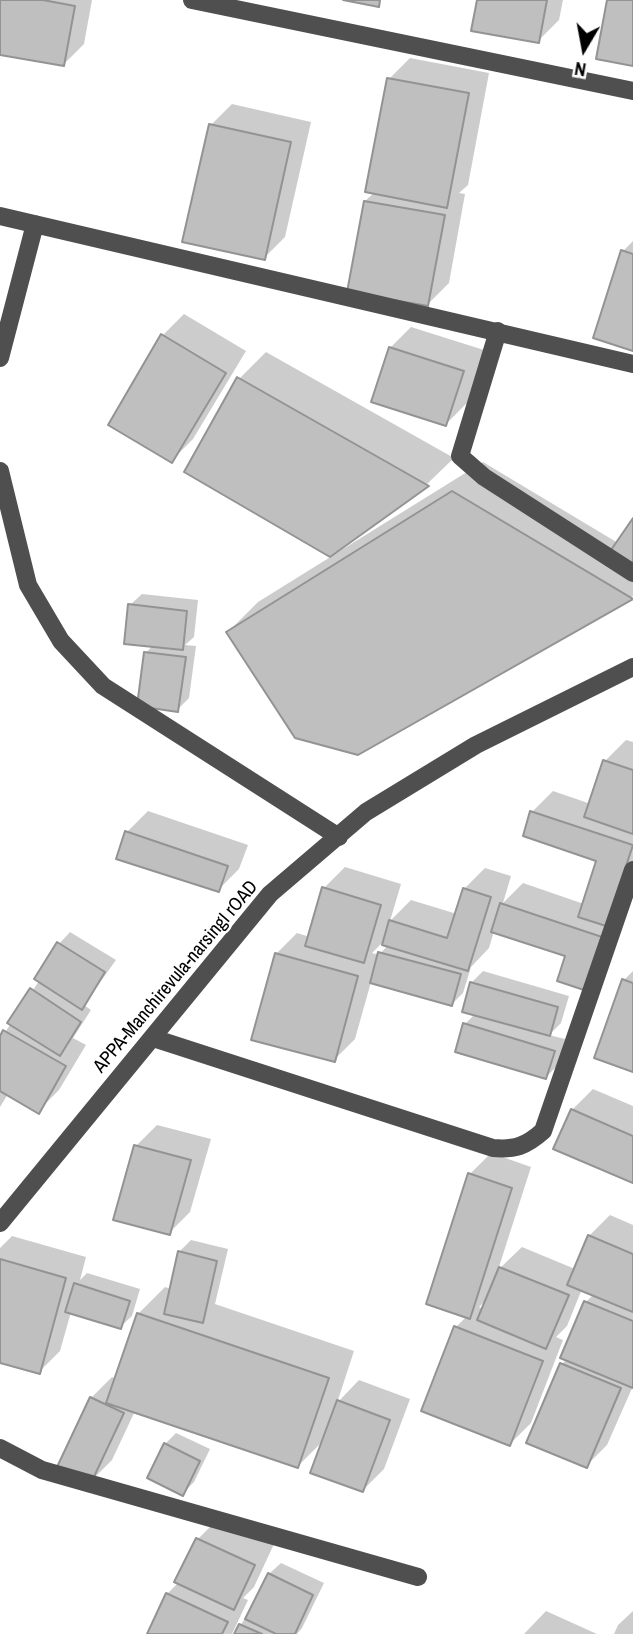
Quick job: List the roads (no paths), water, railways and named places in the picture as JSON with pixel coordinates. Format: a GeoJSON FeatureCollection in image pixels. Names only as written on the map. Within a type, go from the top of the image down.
{"type":"FeatureCollection","features":[{"type":"Feature","properties":{"kind":"street"},"geometry":{"type":"LineString","coordinates":[[194,0],[633,91]]}},
{"type":"Feature","properties":{"kind":"street"},"geometry":{"type":"LineString","coordinates":[[0,216],[633,364]]}},
{"type":"Feature","properties":{"kind":"street"},"geometry":{"type":"LineString","coordinates":[[0,358],[35,224]]}},
{"type":"Feature","properties":{"kind":"street"},"geometry":{"type":"LineString","coordinates":[[498,331],[465,430],[460,456],[495,485],[633,573]]}},
{"type":"Feature","properties":{"kind":"street"},"geometry":{"type":"LineString","coordinates":[[0,471],[28,585],[61,640],[103,686],[339,836]]}},
{"type":"Feature","properties":{"kind":"street","name":"APPA-Manchirevula-narsingI rOAD"},"geometry":{"type":"LineString","coordinates":[[0,1223],[270,894],[366,812],[477,744],[633,667]]}},
{"type":"Feature","properties":{"kind":"street"},"geometry":{"type":"LineString","coordinates":[[153,1038],[493,1148],[513,1149],[530,1142],[543,1131],[630,898],[633,870]]}},
{"type":"Feature","properties":{"kind":"street"},"geometry":{"type":"LineString","coordinates":[[0,1448],[42,1470],[418,1577]]}}]}
